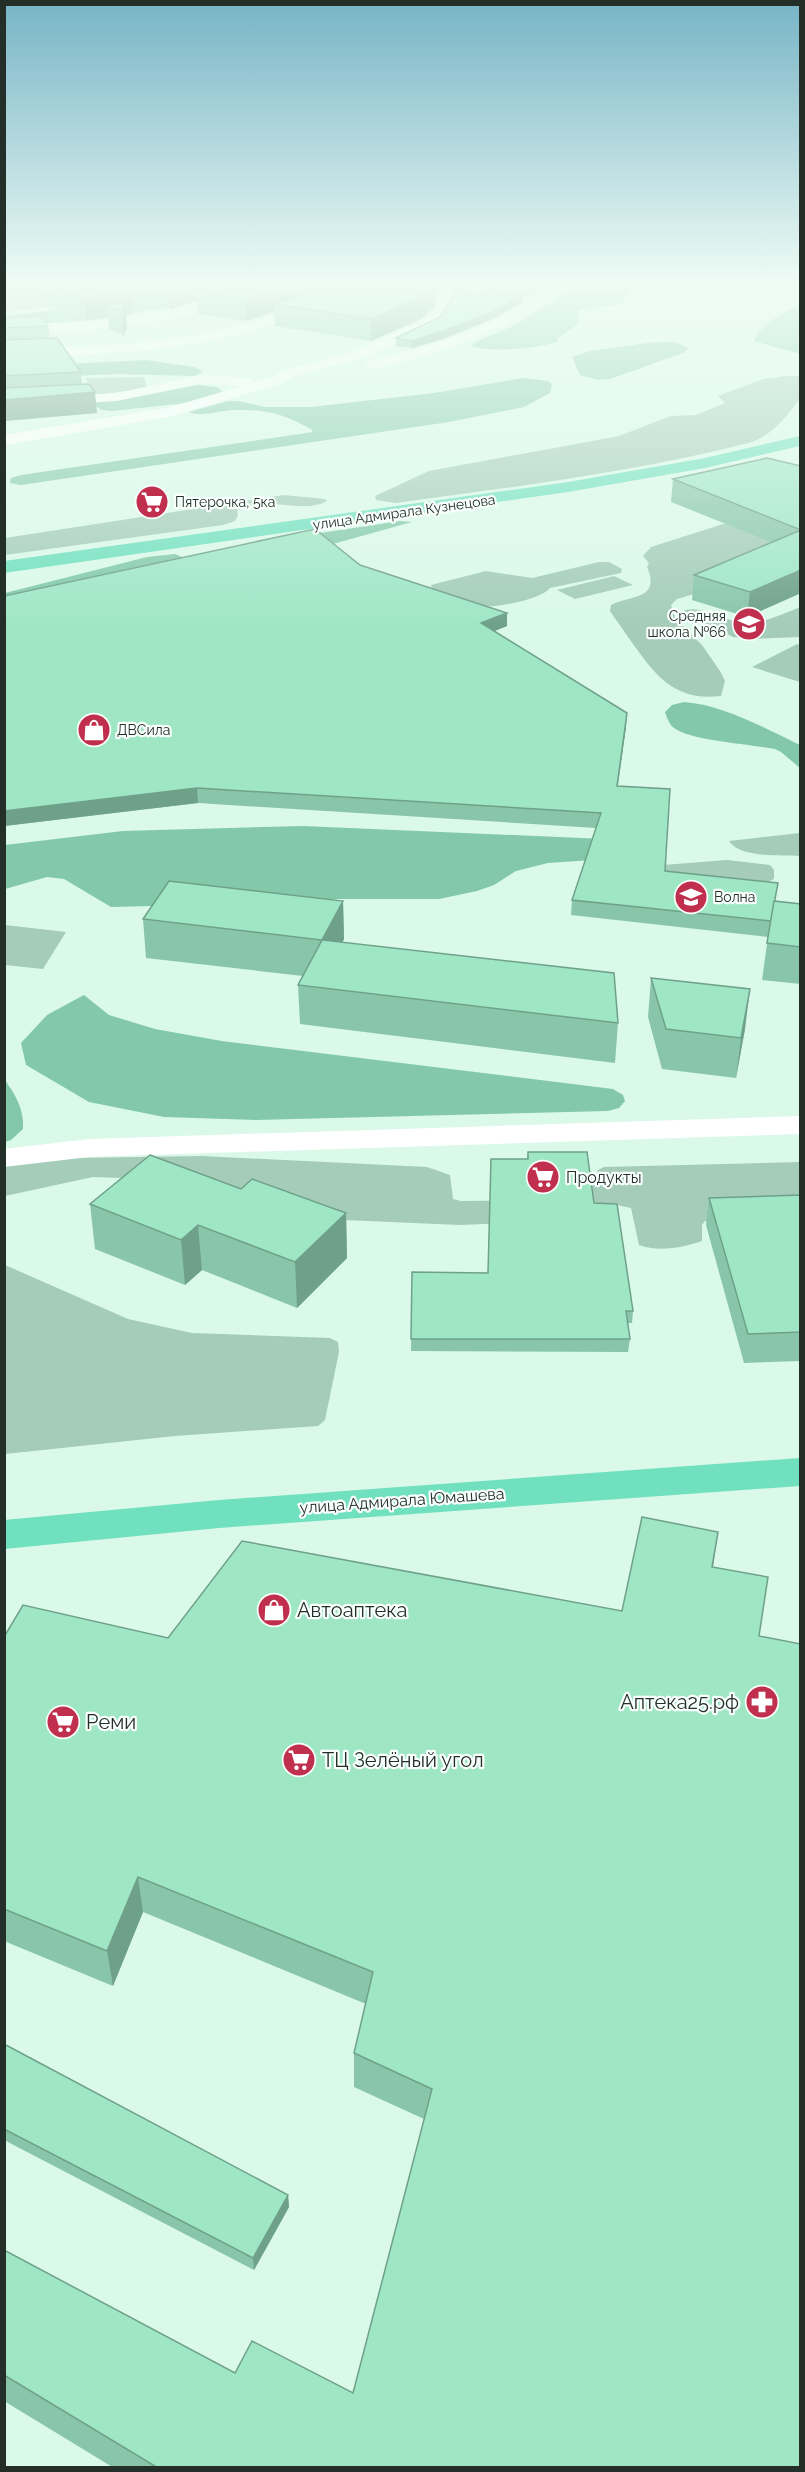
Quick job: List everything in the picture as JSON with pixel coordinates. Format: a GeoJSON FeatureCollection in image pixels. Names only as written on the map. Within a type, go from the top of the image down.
{"type":"FeatureCollection","features":[{"type":"Feature","properties":{"kind":"main road","name":"улица Адмирала Кузнецова"},"geometry":{"type":"LineString","coordinates":[[4,567],[568,487],[705,463],[801,441]]}},
{"type":"Feature","properties":{"kind":"main road","name":"улица Адмирала Юмашева"},"geometry":{"type":"LineString","coordinates":[[4,1535],[219,1514],[801,1472]]}},
{"type":"Feature","properties":{"kind":"street"},"geometry":{"type":"LineString","coordinates":[[4,404],[111,397]]}},
{"type":"Feature","properties":{"kind":"street"},"geometry":{"type":"LineString","coordinates":[[4,440],[169,412],[220,397]]}},
{"type":"Feature","properties":{"kind":"street"},"geometry":{"type":"LineString","coordinates":[[4,1158],[89,1148],[801,1125]]}},
{"type":"Feature","properties":{"kind":"green space"},"geometry":{"type":"Polygon","coordinates":[[[205,397],[187,403],[112,411],[101,410],[96,406],[48,406],[125,399],[205,397]]]}},
{"type":"Feature","properties":{"kind":"green space"},"geometry":{"type":"Polygon","coordinates":[[[396,397],[542,397],[524,407],[449,422],[21,485],[10,483],[11,478],[21,475],[313,432],[292,420],[256,410],[205,414],[189,412],[228,401],[265,407],[311,407],[396,397]]]}},
{"type":"Feature","properties":{"kind":"green space"},"geometry":{"type":"Polygon","coordinates":[[[719,397],[800,397],[773,430],[759,439],[708,453],[574,478],[485,491],[395,503],[376,500],[375,496],[429,471],[619,436],[671,416],[696,415],[725,403],[719,397]]]}},
{"type":"Feature","properties":{"kind":"green space"},"geometry":{"type":"Polygon","coordinates":[[[284,495],[327,501],[307,506],[258,504],[237,511],[235,521],[223,525],[5,555],[5,538],[284,495]]]}},
{"type":"Feature","properties":{"kind":"green space"},"geometry":{"type":"Polygon","coordinates":[[[800,506],[800,544],[694,594],[677,599],[671,605],[676,620],[702,645],[720,671],[725,681],[721,696],[703,697],[688,694],[664,681],[645,660],[610,611],[611,605],[642,595],[647,591],[650,585],[647,567],[649,563],[643,556],[651,547],[723,524],[800,506]]]}},
{"type":"Feature","properties":{"kind":"green space"},"geometry":{"type":"Polygon","coordinates":[[[400,521],[412,522],[304,552],[247,544],[400,521]]]}},
{"type":"Feature","properties":{"kind":"green space"},"geometry":{"type":"Polygon","coordinates":[[[175,554],[182,557],[181,559],[5,625],[5,593],[147,557],[175,554]]]}},
{"type":"Feature","properties":{"kind":"green space"},"geometry":{"type":"Polygon","coordinates":[[[599,562],[609,562],[622,569],[621,573],[550,588],[536,597],[502,605],[481,607],[468,605],[433,591],[431,585],[486,571],[532,578],[599,562]]]}},
{"type":"Feature","properties":{"kind":"green space"},"geometry":{"type":"Polygon","coordinates":[[[614,576],[633,585],[575,599],[557,590],[614,576]]]}},
{"type":"Feature","properties":{"kind":"green space"},"geometry":{"type":"Polygon","coordinates":[[[800,607],[800,637],[750,639],[733,637],[681,612],[704,611],[738,622],[753,623],[800,607]]]}},
{"type":"Feature","properties":{"kind":"green space"},"geometry":{"type":"Polygon","coordinates":[[[797,644],[800,645],[800,682],[752,667],[797,644]]]}},
{"type":"Feature","properties":{"kind":"green space"},"geometry":{"type":"Polygon","coordinates":[[[684,702],[729,712],[800,745],[800,768],[775,749],[707,739],[674,728],[669,723],[665,712],[672,705],[684,702]]]}},
{"type":"Feature","properties":{"kind":"green space"},"geometry":{"type":"Polygon","coordinates":[[[303,826],[627,840],[608,859],[548,863],[516,871],[494,885],[477,891],[439,899],[186,899],[153,906],[111,907],[64,879],[47,877],[5,889],[5,845],[123,831],[303,826]]]}},
{"type":"Feature","properties":{"kind":"green space"},"geometry":{"type":"Polygon","coordinates":[[[800,833],[800,856],[751,853],[734,846],[729,841],[800,833]]]}},
{"type":"Feature","properties":{"kind":"green space"},"geometry":{"type":"Polygon","coordinates":[[[727,860],[770,865],[774,870],[774,879],[768,882],[625,868],[727,860]]]}},
{"type":"Feature","properties":{"kind":"green space"},"geometry":{"type":"Polygon","coordinates":[[[5,925],[66,932],[43,969],[5,965],[5,925]]]}},
{"type":"Feature","properties":{"kind":"green space"},"geometry":{"type":"Polygon","coordinates":[[[84,995],[109,1015],[155,1029],[222,1041],[613,1089],[623,1095],[625,1101],[619,1108],[608,1111],[256,1120],[164,1117],[89,1102],[26,1065],[21,1043],[47,1015],[84,995]]]}},
{"type":"Feature","properties":{"kind":"green space"},"geometry":{"type":"Polygon","coordinates":[[[5,1080],[18,1103],[23,1129],[11,1140],[5,1142],[5,1080]]]}},
{"type":"Feature","properties":{"kind":"green space"},"geometry":{"type":"Polygon","coordinates":[[[202,1156],[427,1167],[450,1175],[453,1199],[461,1201],[553,1200],[592,1186],[598,1170],[604,1167],[800,1162],[800,1219],[705,1221],[702,1225],[702,1241],[687,1246],[662,1249],[639,1245],[631,1208],[607,1203],[531,1222],[460,1225],[344,1220],[180,1180],[93,1177],[5,1196],[5,1166],[72,1158],[202,1156]]]}},
{"type":"Feature","properties":{"kind":"green space"},"geometry":{"type":"Polygon","coordinates":[[[5,1265],[128,1319],[192,1333],[330,1338],[338,1342],[339,1352],[325,1420],[318,1426],[175,1436],[5,1454],[5,1265]]]}},
{"type":"Feature","properties":{"kind":"building"},"geometry":{"type":"Polygon","coordinates":[[[4,397],[34,397],[4,400],[4,397]]]}},
{"type":"Feature","properties":{"kind":"building"},"geometry":{"type":"Polygon","coordinates":[[[767,458],[801,466],[801,530],[673,479],[767,458]]]}},
{"type":"Feature","properties":{"kind":"building"},"geometry":{"type":"Polygon","coordinates":[[[315,529],[360,565],[507,613],[481,623],[627,713],[617,786],[670,789],[665,871],[778,883],[771,921],[572,900],[601,813],[197,788],[4,811],[4,596],[315,529]]]}},
{"type":"Feature","properties":{"kind":"building"},"geometry":{"type":"Polygon","coordinates":[[[801,530],[801,570],[750,592],[694,575],[801,530]]]}},
{"type":"Feature","properties":{"kind":"building"},"geometry":{"type":"Polygon","coordinates":[[[169,881],[343,901],[322,940],[143,919],[169,881]]]}},
{"type":"Feature","properties":{"kind":"building"},"geometry":{"type":"Polygon","coordinates":[[[774,901],[801,904],[801,947],[767,943],[774,901]]]}},
{"type":"Feature","properties":{"kind":"building"},"geometry":{"type":"Polygon","coordinates":[[[322,940],[614,973],[618,1023],[298,985],[322,940]]]}},
{"type":"Feature","properties":{"kind":"building"},"geometry":{"type":"Polygon","coordinates":[[[651,978],[750,989],[741,1038],[666,1029],[651,978]]]}},
{"type":"Feature","properties":{"kind":"building"},"geometry":{"type":"Polygon","coordinates":[[[528,1152],[587,1152],[594,1203],[617,1204],[633,1311],[626,1311],[630,1339],[411,1339],[412,1272],[488,1273],[491,1159],[528,1159],[528,1152]]]}},
{"type":"Feature","properties":{"kind":"building"},"geometry":{"type":"Polygon","coordinates":[[[150,1155],[241,1189],[252,1179],[346,1213],[295,1262],[198,1225],[181,1240],[90,1204],[150,1155]]]}},
{"type":"Feature","properties":{"kind":"building"},"geometry":{"type":"Polygon","coordinates":[[[801,1195],[801,1332],[748,1334],[709,1198],[801,1195]]]}},
{"type":"Feature","properties":{"kind":"building"},"geometry":{"type":"Polygon","coordinates":[[[642,1517],[718,1532],[712,1567],[768,1577],[759,1636],[801,1644],[801,2468],[158,2468],[4,2375],[4,2250],[235,2373],[252,2341],[353,2393],[432,2089],[354,2053],[373,1972],[138,1877],[107,1951],[4,1909],[4,1637],[23,1605],[168,1638],[242,1541],[622,1611],[642,1517]]]}},
{"type":"Feature","properties":{"kind":"building"},"geometry":{"type":"Polygon","coordinates":[[[4,2044],[288,2195],[253,2258],[4,2129],[4,2044]]]}},
{"type":"Feature","properties":{"kind":"place","name":"Пятерочка, 5ка"},"geometry":{"type":"Point","coordinates":[152,502]}},
{"type":"Feature","properties":{"kind":"place","name":"Средняя школа №66"},"geometry":{"type":"Point","coordinates":[749,624]}},
{"type":"Feature","properties":{"kind":"place","name":"ДВСила"},"geometry":{"type":"Point","coordinates":[94,730]}},
{"type":"Feature","properties":{"kind":"place","name":"Волна"},"geometry":{"type":"Point","coordinates":[691,897]}},
{"type":"Feature","properties":{"kind":"place","name":"Продукты"},"geometry":{"type":"Point","coordinates":[543,1177]}},
{"type":"Feature","properties":{"kind":"place","name":"Автоаптека"},"geometry":{"type":"Point","coordinates":[274,1610]}},
{"type":"Feature","properties":{"kind":"place","name":"Аптека25.рф"},"geometry":{"type":"Point","coordinates":[762,1702]}},
{"type":"Feature","properties":{"kind":"place","name":"Реми"},"geometry":{"type":"Point","coordinates":[63,1722]}},
{"type":"Feature","properties":{"kind":"place","name":"ТЦ Зелёный угол"},"geometry":{"type":"Point","coordinates":[299,1760]}}]}
